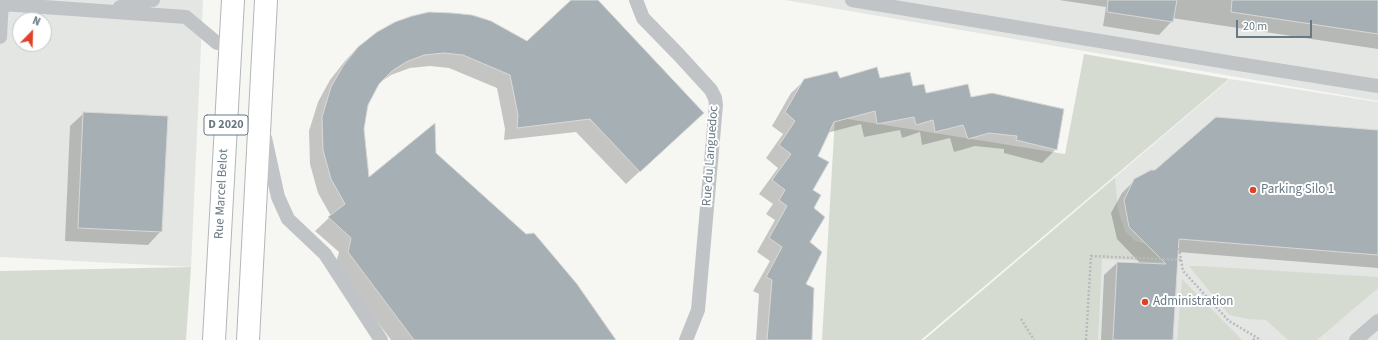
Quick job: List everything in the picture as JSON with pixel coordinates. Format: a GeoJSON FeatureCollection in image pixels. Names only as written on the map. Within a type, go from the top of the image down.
{"type":"FeatureCollection","features":[{"type":"Feature","properties":{"kind":"main road"},"geometry":{"type":"LineString","coordinates":[[207,340],[208,250],[218,0]]}},
{"type":"Feature","properties":{"kind":"main road","name":"Rue Marcel Belot"},"geometry":{"type":"LineString","coordinates":[[214,340],[234,0]]}},
{"type":"Feature","properties":{"kind":"main road","name":"D 2020"},"geometry":{"type":"LineString","coordinates":[[248,340],[252,247],[262,125],[266,0]]}},
{"type":"Feature","properties":{"kind":"main road"},"geometry":{"type":"LineString","coordinates":[[262,125],[278,0]]}},
{"type":"Feature","properties":{"kind":"lane"},"geometry":{"type":"LineString","coordinates":[[102,11],[153,0]]}},
{"type":"Feature","properties":{"kind":"lane","name":"Rue du Languedoc"},"geometry":{"type":"LineString","coordinates":[[636,0],[643,18],[679,54],[711,90],[715,98],[714,133],[698,310],[686,340]]}},
{"type":"Feature","properties":{"kind":"lane"},"geometry":{"type":"LineString","coordinates":[[852,0],[1378,86]]}},
{"type":"Feature","properties":{"kind":"lane"},"geometry":{"type":"LineString","coordinates":[[0,36],[2,2],[186,17],[217,43]]}},
{"type":"Feature","properties":{"kind":"lane"},"geometry":{"type":"LineString","coordinates":[[262,125],[278,197],[288,219],[325,254],[380,340]]}},
{"type":"Feature","properties":{"kind":"lane"},"geometry":{"type":"LineString","coordinates":[[1356,340],[1378,321]]}},
{"type":"Feature","properties":{"kind":"path"},"geometry":{"type":"LineString","coordinates":[[1179,248],[1184,271],[1229,321],[1261,340]]}},
{"type":"Feature","properties":{"kind":"path"},"geometry":{"type":"LineString","coordinates":[[1086,340],[1091,256],[1181,260]]}},
{"type":"Feature","properties":{"kind":"path"},"geometry":{"type":"LineString","coordinates":[[1021,319],[1034,340]]}},
{"type":"Feature","properties":{"kind":"path"},"geometry":{"type":"LineString","coordinates":[[1253,340],[1256,337]]}},
{"type":"Feature","properties":{"kind":"shaded area"},"geometry":{"type":"Polygon","coordinates":[[[0,0],[203,0],[191,267],[0,257],[0,0]]]}},
{"type":"Feature","properties":{"kind":"shaded area"},"geometry":{"type":"Polygon","coordinates":[[[785,0],[1378,0],[1378,101],[785,0]]]}},
{"type":"Feature","properties":{"kind":"shaded area"},"geometry":{"type":"Polygon","coordinates":[[[1084,54],[1229,79],[921,340],[822,340],[835,117],[1065,154],[1084,54]]]}},
{"type":"Feature","properties":{"kind":"shaded area"},"geometry":{"type":"Polygon","coordinates":[[[1230,79],[1378,102],[1378,340],[924,340],[1230,79]]]}},
{"type":"Feature","properties":{"kind":"shaded area"},"geometry":{"type":"Polygon","coordinates":[[[1115,178],[1118,210],[1125,231],[1135,241],[1154,246],[1170,262],[1102,259],[1098,340],[924,340],[1115,178]]]}},
{"type":"Feature","properties":{"kind":"shaded area"},"geometry":{"type":"Polygon","coordinates":[[[1189,266],[1378,277],[1378,288],[1317,340],[1288,340],[1266,320],[1248,319],[1229,315],[1189,266]]]}},
{"type":"Feature","properties":{"kind":"shaded area"},"geometry":{"type":"Polygon","coordinates":[[[191,267],[186,340],[0,340],[0,271],[191,267]]]}},
{"type":"Feature","properties":{"kind":"shaded area"},"geometry":{"type":"Polygon","coordinates":[[[1182,279],[1242,340],[1177,340],[1182,279]]]}},
{"type":"Feature","properties":{"kind":"building"},"geometry":{"type":"Polygon","coordinates":[[[571,0],[598,0],[704,113],[640,172],[590,119],[517,128],[518,115],[510,75],[463,55],[444,53],[424,55],[406,62],[392,71],[379,84],[368,105],[364,129],[369,177],[435,123],[436,153],[526,234],[534,233],[577,284],[616,340],[414,340],[348,252],[351,238],[328,217],[345,204],[331,179],[323,150],[322,117],[331,87],[343,66],[358,47],[377,32],[395,22],[429,12],[472,15],[491,21],[527,41],[571,0]]]}},
{"type":"Feature","properties":{"kind":"building"},"geometry":{"type":"Polygon","coordinates":[[[1108,0],[1177,0],[1173,22],[1107,12],[1108,0]]]}},
{"type":"Feature","properties":{"kind":"building"},"geometry":{"type":"Polygon","coordinates":[[[1232,0],[1378,0],[1378,34],[1231,12],[1232,0]]]}},
{"type":"Feature","properties":{"kind":"building"},"geometry":{"type":"Polygon","coordinates":[[[877,67],[880,78],[910,72],[913,86],[924,84],[926,93],[968,84],[971,97],[992,93],[1064,109],[1057,150],[1016,140],[1017,136],[989,133],[968,139],[963,125],[935,132],[933,120],[916,125],[914,117],[877,124],[875,111],[834,122],[818,156],[829,162],[813,190],[821,195],[814,208],[825,217],[810,242],[822,252],[806,284],[814,288],[812,340],[767,340],[772,280],[766,277],[782,247],[769,238],[787,206],[779,200],[785,190],[772,180],[791,154],[779,145],[795,121],[785,112],[804,79],[837,71],[840,78],[877,67]]]}},
{"type":"Feature","properties":{"kind":"building"},"geometry":{"type":"Polygon","coordinates":[[[83,112],[168,116],[162,232],[78,228],[83,112]]]}},
{"type":"Feature","properties":{"kind":"building","name":"Parking Silo 1"},"geometry":{"type":"Polygon","coordinates":[[[1216,117],[1378,130],[1378,255],[1179,239],[1173,340],[1113,340],[1117,262],[1166,264],[1129,227],[1124,200],[1134,179],[1151,170],[1155,170],[1216,117]]]}},
{"type":"Feature","properties":{"kind":"place","name":"Parking Silo 1"},"geometry":{"type":"Point","coordinates":[1253,190]}},
{"type":"Feature","properties":{"kind":"place","name":"Administration"},"geometry":{"type":"Point","coordinates":[1145,302]}}]}
